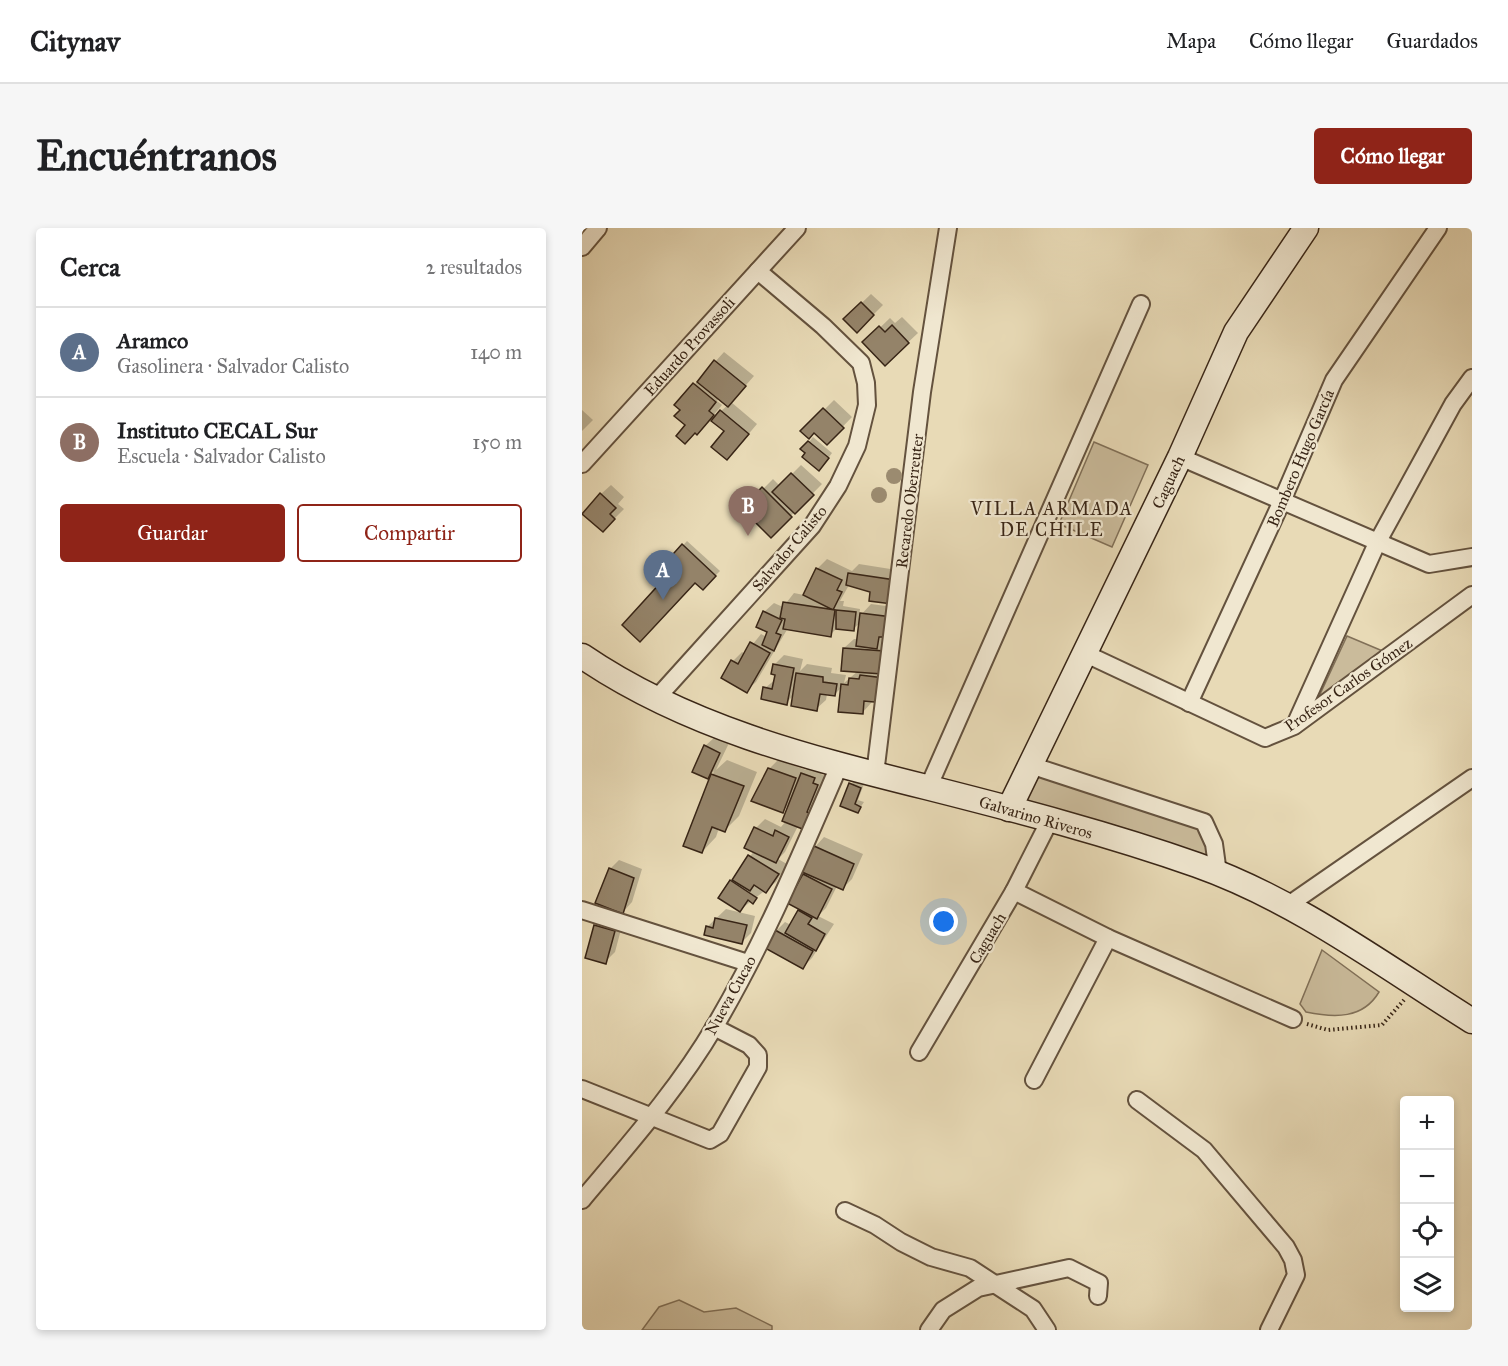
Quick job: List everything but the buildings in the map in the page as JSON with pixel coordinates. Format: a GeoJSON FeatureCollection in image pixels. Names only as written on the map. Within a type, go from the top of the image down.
{"type":"FeatureCollection","features":[{"type":"Feature","properties":{"kind":"main road","name":"Caguach"},"geometry":{"type":"LineString","coordinates":[[1009,809],[1180,457],[1236,332],[1306,228]]}},
{"type":"Feature","properties":{"kind":"main road","name":"Galvarino Riveros"},"geometry":{"type":"LineString","coordinates":[[582,656],[655,700],[735,734],[839,766],[1050,820],[1218,873],[1287,906],[1472,1021]]}},
{"type":"Feature","properties":{"kind":"street"},"geometry":{"type":"LineString","coordinates":[[582,247],[598,228]]}},
{"type":"Feature","properties":{"kind":"street","name":"Eduardo Provassoli"},"geometry":{"type":"LineString","coordinates":[[582,464],[797,228]]}},
{"type":"Feature","properties":{"kind":"street","name":"Recaredo Oberreuter"},"geometry":{"type":"LineString","coordinates":[[875,774],[922,392],[948,228]]}},
{"type":"Feature","properties":{"kind":"street","name":"Bombero Hugo García"},"geometry":{"type":"LineString","coordinates":[[1189,703],[1282,501],[1334,380],[1438,228]]}},
{"type":"Feature","properties":{"kind":"street","name":"Salvador Calisto"},"geometry":{"type":"LineString","coordinates":[[655,700],[812,526],[838,486],[857,446],[867,405],[866,383],[861,363],[823,326],[758,271]]}},
{"type":"Feature","properties":{"kind":"street"},"geometry":{"type":"LineString","coordinates":[[928,788],[1141,304]]}},
{"type":"Feature","properties":{"kind":"street"},"geometry":{"type":"LineString","coordinates":[[1294,726],[1377,543],[1453,404],[1472,378]]}},
{"type":"Feature","properties":{"kind":"street"},"geometry":{"type":"LineString","coordinates":[[1180,457],[1429,564],[1472,557]]}},
{"type":"Feature","properties":{"kind":"street","name":"Profesor Carlos Gómez"},"geometry":{"type":"LineString","coordinates":[[1086,654],[1265,738],[1294,726],[1472,594]]}},
{"type":"Feature","properties":{"kind":"street"},"geometry":{"type":"LineString","coordinates":[[1030,765],[1204,822],[1214,844],[1218,873]]}},
{"type":"Feature","properties":{"kind":"street","name":"Nueva Cucao"},"geometry":{"type":"LineString","coordinates":[[582,1200],[653,1116],[714,1027],[786,889],[839,766]]}},
{"type":"Feature","properties":{"kind":"street"},"geometry":{"type":"LineString","coordinates":[[1287,906],[1472,778]]}},
{"type":"Feature","properties":{"kind":"street","name":"Caguach"},"geometry":{"type":"LineString","coordinates":[[918,1052],[1014,891],[1050,820]]}},
{"type":"Feature","properties":{"kind":"street"},"geometry":{"type":"LineString","coordinates":[[1014,891],[1108,938],[1293,1019]]}},
{"type":"Feature","properties":{"kind":"street"},"geometry":{"type":"LineString","coordinates":[[582,910],[748,963]]}},
{"type":"Feature","properties":{"kind":"street"},"geometry":{"type":"LineString","coordinates":[[1034,1080],[1108,938]]}},
{"type":"Feature","properties":{"kind":"street"},"geometry":{"type":"LineString","coordinates":[[582,1089],[710,1140],[720,1134],[758,1068],[758,1055],[749,1045],[714,1027]]}},
{"type":"Feature","properties":{"kind":"street"},"geometry":{"type":"LineString","coordinates":[[1137,1100],[1204,1150],[1286,1247],[1293,1260],[1296,1275],[1269,1330]]}},
{"type":"Feature","properties":{"kind":"street"},"geometry":{"type":"LineString","coordinates":[[845,1211],[875,1225],[931,1257],[969,1268],[1033,1309],[1047,1330]]}},
{"type":"Feature","properties":{"kind":"street"},"geometry":{"type":"LineString","coordinates":[[929,1330],[943,1310],[978,1288],[1069,1268],[1099,1283],[1098,1296]]}},
{"type":"Feature","properties":{"kind":"path"},"geometry":{"type":"LineString","coordinates":[[1293,1019],[1328,1030],[1382,1025],[1416,986]]}},
{"type":"Feature","properties":{"kind":"shaded area"},"geometry":{"type":"Polygon","coordinates":[[[1094,442],[1148,465],[1112,547],[1059,524],[1094,442]]]}},
{"type":"Feature","properties":{"kind":"shaded area"},"geometry":{"type":"Polygon","coordinates":[[[1347,636],[1385,652],[1316,703],[1347,636]]]}},
{"type":"Feature","properties":{"kind":"shaded area"},"geometry":{"type":"Polygon","coordinates":[[[1034,773],[1199,826],[1206,838],[1211,863],[1019,805],[1034,773]]]}},
{"type":"Feature","properties":{"kind":"shaded area"},"geometry":{"type":"Polygon","coordinates":[[[1322,950],[1379,992],[1372,1001],[1357,1012],[1347,1014],[1327,1015],[1306,1012],[1300,1004],[1322,950]]]}},
{"type":"Feature","properties":{"kind":"shaded area"},"geometry":{"type":"Polygon","coordinates":[[[679,1300],[704,1312],[736,1308],[772,1326],[772,1330],[642,1330],[659,1307],[679,1300]]]}},
{"type":"Feature","properties":{"kind":"place","name":"Instituto CECAL Sur"},"geometry":{"type":"Point","coordinates":[748,536]}},
{"type":"Feature","properties":{"kind":"place","name":"Aramco"},"geometry":{"type":"Point","coordinates":[663,600]}},
{"type":"Feature","properties":{"kind":"district","name":"VILLA ARMADA DE CHILE"},"geometry":{"type":"Point","coordinates":[1052,519]}}]}
